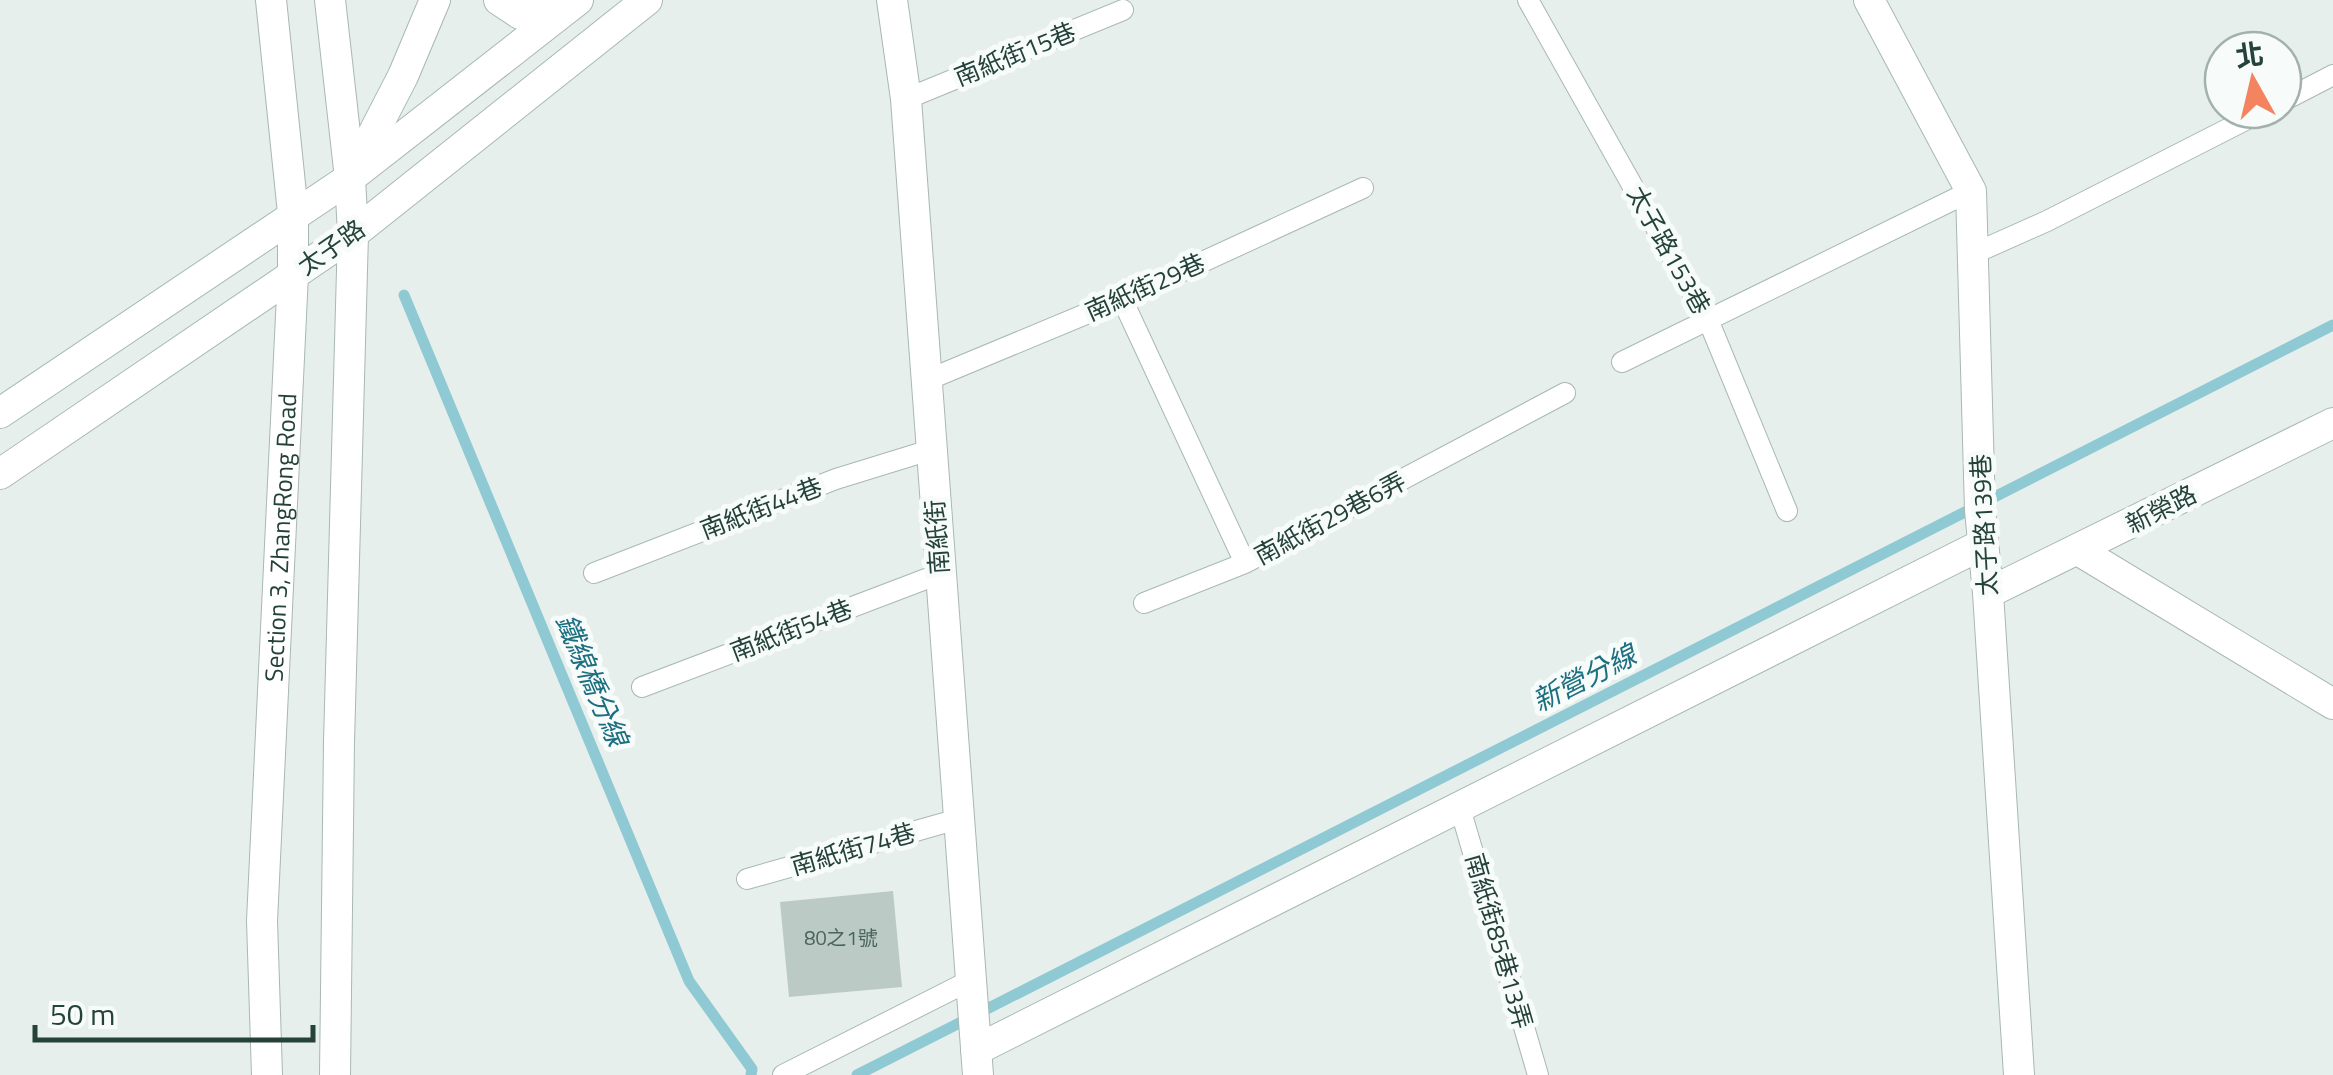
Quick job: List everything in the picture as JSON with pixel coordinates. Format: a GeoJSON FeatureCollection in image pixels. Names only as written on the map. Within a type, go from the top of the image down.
{"type":"FeatureCollection","features":[{"type":"Feature","properties":{"kind":"street","name":"Section 3, ZhangRong Road"},"geometry":{"type":"LineString","coordinates":[[267,1075],[262,921],[293,274],[293,214],[271,0]]}},
{"type":"Feature","properties":{"kind":"street"},"geometry":{"type":"LineString","coordinates":[[330,0],[353,234],[339,742],[335,1075]]}},
{"type":"Feature","properties":{"kind":"street"},"geometry":{"type":"LineString","coordinates":[[350,178],[403,76],[435,0]]}},
{"type":"Feature","properties":{"kind":"street"},"geometry":{"type":"LineString","coordinates":[[499,0],[520,14],[569,7]]}},
{"type":"Feature","properties":{"kind":"street","name":"太子路"},"geometry":{"type":"LineString","coordinates":[[0,474],[353,234],[647,0]]}},
{"type":"Feature","properties":{"kind":"street","name":"南紙街"},"geometry":{"type":"LineString","coordinates":[[892,0],[906,99],[977,1062]]}},
{"type":"Feature","properties":{"kind":"street","name":"太子路139巷"},"geometry":{"type":"LineString","coordinates":[[1869,0],[1971,190],[1980,510],[2019,1075]]}},
{"type":"Feature","properties":{"kind":"street","name":"太子路"},"geometry":{"type":"LineString","coordinates":[[0,413],[350,178],[569,7]]}},
{"type":"Feature","properties":{"kind":"street","name":"新榮路"},"geometry":{"type":"LineString","coordinates":[[1988,594],[2333,423]]}},
{"type":"Feature","properties":{"kind":"street"},"geometry":{"type":"LineString","coordinates":[[977,1062],[1460,808],[1983,544]]}},
{"type":"Feature","properties":{"kind":"street"},"geometry":{"type":"LineString","coordinates":[[2078,550],[2333,704]]}},
{"type":"Feature","properties":{"kind":"lane","name":"太子路153巷"},"geometry":{"type":"LineString","coordinates":[[1528,0],[1710,322],[1786,511]]}},
{"type":"Feature","properties":{"kind":"lane","name":"南紙街15巷"},"geometry":{"type":"LineString","coordinates":[[906,99],[1123,10]]}},
{"type":"Feature","properties":{"kind":"lane"},"geometry":{"type":"LineString","coordinates":[[2303,91],[2333,75]]}},
{"type":"Feature","properties":{"kind":"lane"},"geometry":{"type":"LineString","coordinates":[[1974,254],[2048,221],[2226,130]]}},
{"type":"Feature","properties":{"kind":"lane","name":"南紙街29巷"},"geometry":{"type":"LineString","coordinates":[[925,381],[1122,299],[1363,188]]}},
{"type":"Feature","properties":{"kind":"lane"},"geometry":{"type":"LineString","coordinates":[[1622,362],[1710,322],[1971,190]]}},
{"type":"Feature","properties":{"kind":"lane","name":"南紙街29巷6弄"},"geometry":{"type":"LineString","coordinates":[[1122,299],[1245,563],[1565,394]]}},
{"type":"Feature","properties":{"kind":"lane","name":"南紙街44巷"},"geometry":{"type":"LineString","coordinates":[[594,573],[836,478],[930,450]]}},
{"type":"Feature","properties":{"kind":"lane"},"geometry":{"type":"LineString","coordinates":[[1144,603],[1245,563]]}},
{"type":"Feature","properties":{"kind":"lane","name":"南紙街54巷"},"geometry":{"type":"LineString","coordinates":[[642,687],[940,574]]}},
{"type":"Feature","properties":{"kind":"lane","name":"南紙街85巷13弄"},"geometry":{"type":"LineString","coordinates":[[1460,808],[1538,1075]]}},
{"type":"Feature","properties":{"kind":"lane","name":"南紙街74巷"},"geometry":{"type":"LineString","coordinates":[[747,879],[958,819]]}},
{"type":"Feature","properties":{"kind":"lane"},"geometry":{"type":"LineString","coordinates":[[782,1075],[971,980]]}},
{"type":"Feature","properties":{"kind":"building"},"geometry":{"type":"Polygon","coordinates":[[[893,891],[902,987],[789,997],[780,902],[893,891]]]}},
{"type":"Feature","properties":{"kind":"waterway","name":"鐵線橋分線"},"geometry":{"type":"LineString","coordinates":[[404,295],[689,981],[752,1069],[751,1075]]}},
{"type":"Feature","properties":{"kind":"waterway","name":"新營分線"},"geometry":{"type":"LineString","coordinates":[[857,1075],[2333,325]]}}]}
